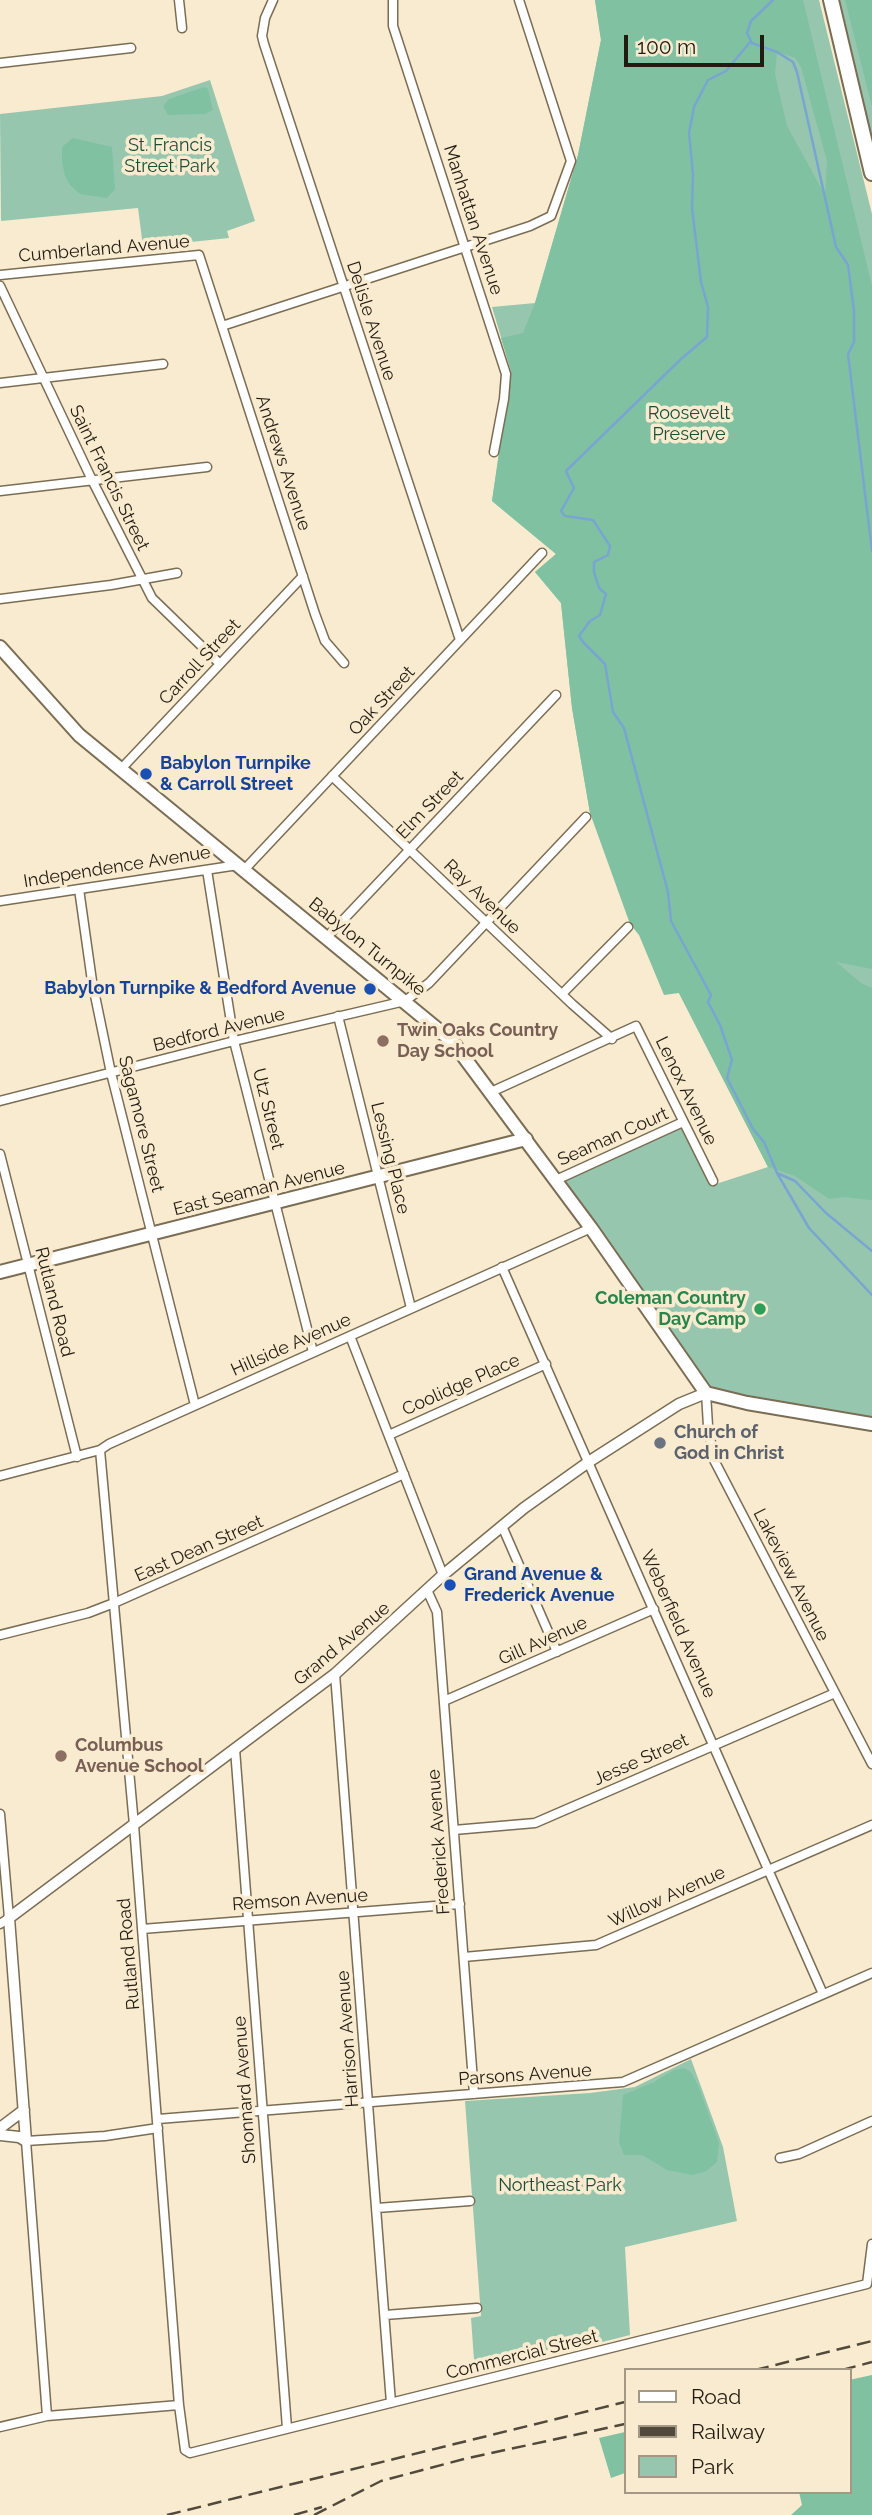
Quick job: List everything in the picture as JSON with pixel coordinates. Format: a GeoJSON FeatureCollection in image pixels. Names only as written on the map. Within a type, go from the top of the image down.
{"type":"FeatureCollection","features":[{"type":"Feature","properties":{"kind":"highway"},"geometry":{"type":"LineString","coordinates":[[831,0],[872,173]]}},
{"type":"Feature","properties":{"kind":"main road","name":"Babylon Turnpike"},"geometry":{"type":"LineString","coordinates":[[0,647],[7,663],[79,734],[452,1041],[591,1228],[706,1393]]}},
{"type":"Feature","properties":{"kind":"main road","name":"East Seaman Avenue"},"geometry":{"type":"LineString","coordinates":[[0,1272],[526,1139]]}},
{"type":"Feature","properties":{"kind":"main road"},"geometry":{"type":"LineString","coordinates":[[706,1393],[747,1404],[872,1424]]}},
{"type":"Feature","properties":{"kind":"street"},"geometry":{"type":"LineString","coordinates":[[179,0],[182,27]]}},
{"type":"Feature","properties":{"kind":"street","name":"Delisle Avenue"},"geometry":{"type":"LineString","coordinates":[[274,0],[268,11],[262,36],[264,44],[460,640]]}},
{"type":"Feature","properties":{"kind":"street","name":"Manhattan Avenue"},"geometry":{"type":"LineString","coordinates":[[393,0],[393,26],[506,374],[494,452]]}},
{"type":"Feature","properties":{"kind":"street"},"geometry":{"type":"LineString","coordinates":[[222,326],[548,219],[555,208],[570,161],[519,0]]}},
{"type":"Feature","properties":{"kind":"street"},"geometry":{"type":"LineString","coordinates":[[0,63],[131,48]]}},
{"type":"Feature","properties":{"kind":"street","name":"Cumberland Avenue"},"geometry":{"type":"LineString","coordinates":[[0,275],[199,255],[203,268]]}},
{"type":"Feature","properties":{"kind":"street","name":"Andrews Avenue"},"geometry":{"type":"LineString","coordinates":[[203,268],[325,641],[344,663]]}},
{"type":"Feature","properties":{"kind":"street","name":"Saint Francis Street"},"geometry":{"type":"LineString","coordinates":[[0,286],[92,480],[152,598],[220,664]]}},
{"type":"Feature","properties":{"kind":"street"},"geometry":{"type":"LineString","coordinates":[[0,383],[163,365]]}},
{"type":"Feature","properties":{"kind":"street"},"geometry":{"type":"LineString","coordinates":[[0,491],[207,467]]}},
{"type":"Feature","properties":{"kind":"street","name":"Oak Street"},"geometry":{"type":"LineString","coordinates":[[241,867],[332,776],[542,553]]}},
{"type":"Feature","properties":{"kind":"street"},"geometry":{"type":"LineString","coordinates":[[0,599],[177,573]]}},
{"type":"Feature","properties":{"kind":"street","name":"Carroll Street"},"geometry":{"type":"LineString","coordinates":[[121,769],[303,576]]}},
{"type":"Feature","properties":{"kind":"street","name":"Elm Street"},"geometry":{"type":"LineString","coordinates":[[327,937],[556,695]]}},
{"type":"Feature","properties":{"kind":"street","name":"Ray Avenue"},"geometry":{"type":"LineString","coordinates":[[332,776],[612,1039]]}},
{"type":"Feature","properties":{"kind":"street"},"geometry":{"type":"LineString","coordinates":[[405,1001],[429,983],[586,817]]}},
{"type":"Feature","properties":{"kind":"street","name":"Independence Avenue"},"geometry":{"type":"LineString","coordinates":[[0,901],[241,867]]}},
{"type":"Feature","properties":{"kind":"street","name":"Utz Street"},"geometry":{"type":"LineString","coordinates":[[206,870],[234,1041],[313,1352]]}},
{"type":"Feature","properties":{"kind":"street","name":"Sagamore Street"},"geometry":{"type":"LineString","coordinates":[[79,889],[92,982],[111,1073],[195,1405]]}},
{"type":"Feature","properties":{"kind":"street"},"geometry":{"type":"LineString","coordinates":[[562,994],[628,927]]}},
{"type":"Feature","properties":{"kind":"street","name":"Bedford Avenue"},"geometry":{"type":"LineString","coordinates":[[0,1101],[234,1041],[405,1001]]}},
{"type":"Feature","properties":{"kind":"street","name":"Lessing Place"},"geometry":{"type":"LineString","coordinates":[[338,1016],[411,1308]]}},
{"type":"Feature","properties":{"kind":"street","name":"Lenox Avenue"},"geometry":{"type":"LineString","coordinates":[[612,1039],[636,1026],[713,1181]]}},
{"type":"Feature","properties":{"kind":"street"},"geometry":{"type":"LineString","coordinates":[[491,1092],[612,1039]]}},
{"type":"Feature","properties":{"kind":"street","name":"Seaman Court"},"geometry":{"type":"LineString","coordinates":[[556,1180],[683,1122]]}},
{"type":"Feature","properties":{"kind":"street","name":"Rutland Road"},"geometry":{"type":"LineString","coordinates":[[0,1154],[77,1457]]}},
{"type":"Feature","properties":{"kind":"street","name":"Hillside Avenue"},"geometry":{"type":"LineString","coordinates":[[0,1475],[100,1450],[591,1228]]}},
{"type":"Feature","properties":{"kind":"street","name":"Weberfield Avenue"},"geometry":{"type":"LineString","coordinates":[[502,1267],[590,1461],[823,1994]]}},
{"type":"Feature","properties":{"kind":"street"},"geometry":{"type":"LineString","coordinates":[[350,1336],[443,1575]]}},
{"type":"Feature","properties":{"kind":"street","name":"Coolidge Place"},"geometry":{"type":"LineString","coordinates":[[389,1435],[546,1364]]}},
{"type":"Feature","properties":{"kind":"street","name":"Grand Avenue"},"geometry":{"type":"LineString","coordinates":[[4,1921],[335,1674],[443,1575],[524,1508],[590,1461],[680,1404],[706,1393]]}},
{"type":"Feature","properties":{"kind":"street","name":"Lakeview Avenue"},"geometry":{"type":"LineString","coordinates":[[706,1393],[714,1460],[872,1763]]}},
{"type":"Feature","properties":{"kind":"street","name":"Rutland Road"},"geometry":{"type":"LineString","coordinates":[[100,1450],[134,1825],[179,2405],[185,2450],[190,2453]]}},
{"type":"Feature","properties":{"kind":"street","name":"East Dean Street"},"geometry":{"type":"LineString","coordinates":[[0,1635],[88,1613],[114,1603],[404,1474]]}},
{"type":"Feature","properties":{"kind":"street"},"geometry":{"type":"LineString","coordinates":[[502,1526],[557,1652]]}},
{"type":"Feature","properties":{"kind":"street","name":"Frederick Avenue"},"geometry":{"type":"LineString","coordinates":[[427,1590],[437,1612],[474,2094]]}},
{"type":"Feature","properties":{"kind":"street","name":"Gill Avenue"},"geometry":{"type":"LineString","coordinates":[[444,1701],[654,1609]]}},
{"type":"Feature","properties":{"kind":"street","name":"Harrison Avenue"},"geometry":{"type":"LineString","coordinates":[[335,1674],[391,2403]]}},
{"type":"Feature","properties":{"kind":"street","name":"Jesse Street"},"geometry":{"type":"LineString","coordinates":[[454,1830],[535,1823],[835,1693]]}},
{"type":"Feature","properties":{"kind":"street","name":"Shonnard Avenue"},"geometry":{"type":"LineString","coordinates":[[235,1749],[287,2428]]}},
{"type":"Feature","properties":{"kind":"street"},"geometry":{"type":"LineString","coordinates":[[0,1814],[4,1921],[24,2110],[47,2416]]}},
{"type":"Feature","properties":{"kind":"street","name":"Willow Avenue"},"geometry":{"type":"LineString","coordinates":[[464,1957],[596,1945],[872,1825]]}},
{"type":"Feature","properties":{"kind":"street","name":"Remson Avenue"},"geometry":{"type":"LineString","coordinates":[[142,1929],[460,1904]]}},
{"type":"Feature","properties":{"kind":"street","name":"Parsons Avenue"},"geometry":{"type":"LineString","coordinates":[[26,2141],[105,2136],[158,2123],[263,2110],[623,2082],[872,1973]]}},
{"type":"Feature","properties":{"kind":"street"},"geometry":{"type":"LineString","coordinates":[[0,2128],[24,2110]]}},
{"type":"Feature","properties":{"kind":"street"},"geometry":{"type":"LineString","coordinates":[[780,2158],[799,2154],[872,2121]]}},
{"type":"Feature","properties":{"kind":"street"},"geometry":{"type":"LineString","coordinates":[[0,2135],[19,2137],[26,2141]]}},
{"type":"Feature","properties":{"kind":"street"},"geometry":{"type":"LineString","coordinates":[[377,2208],[470,2201]]}},
{"type":"Feature","properties":{"kind":"street","name":"Commercial Street"},"geometry":{"type":"LineString","coordinates":[[190,2453],[867,2284],[872,2244]]}},
{"type":"Feature","properties":{"kind":"street"},"geometry":{"type":"LineString","coordinates":[[385,2315],[477,2308]]}},
{"type":"Feature","properties":{"kind":"street"},"geometry":{"type":"LineString","coordinates":[[0,2427],[47,2416],[179,2405]]}},
{"type":"Feature","properties":{"kind":"green space","name":"Roosevelt Preserve"},"geometry":{"type":"Polygon","coordinates":[[[595,0],[819,0],[872,214],[872,1425],[707,1394],[558,1181],[682,1125],[713,1185],[768,1167],[590,813],[572,708],[561,603],[535,572],[556,554],[492,501],[511,371],[492,307],[535,303],[578,155],[601,40],[595,0]]]}},
{"type":"Feature","properties":{"kind":"green space","name":"Roosevelt Preserve"},"geometry":{"type":"Polygon","coordinates":[[[595,0],[803,0],[872,286],[872,969],[836,962],[861,983],[872,988],[872,1200],[845,1197],[829,1199],[795,1176],[768,1167],[679,993],[664,995],[639,935],[630,924],[590,813],[572,708],[561,603],[535,572],[556,554],[492,501],[511,371],[501,338],[523,333],[535,303],[578,155],[601,40],[595,0]],[[777,52],[775,74],[787,126],[825,195],[827,161],[801,67],[795,58],[777,52]]]}},
{"type":"Feature","properties":{"kind":"green space"},"geometry":{"type":"Polygon","coordinates":[[[840,0],[872,0],[872,139],[840,0]]]}},
{"type":"Feature","properties":{"kind":"green space"},"geometry":{"type":"Polygon","coordinates":[[[845,0],[872,0],[872,107],[866,83],[845,0]]]}},
{"type":"Feature","properties":{"kind":"green space","name":"St. Francis Street Park"},"geometry":{"type":"Polygon","coordinates":[[[210,80],[255,221],[227,231],[229,238],[143,247],[138,208],[1,221],[0,114],[162,96],[210,80]]]}},
{"type":"Feature","properties":{"kind":"green space"},"geometry":{"type":"Polygon","coordinates":[[[204,87],[208,89],[213,110],[205,114],[168,115],[163,106],[169,99],[204,87]]]}},
{"type":"Feature","properties":{"kind":"green space"},"geometry":{"type":"Polygon","coordinates":[[[73,138],[112,147],[115,189],[107,198],[80,194],[70,185],[62,162],[62,147],[73,138]]]}},
{"type":"Feature","properties":{"kind":"green space","name":"Northeast Park"},"geometry":{"type":"Polygon","coordinates":[[[691,2059],[723,2147],[737,2221],[625,2247],[630,2335],[475,2374],[471,2318],[481,2316],[465,2101],[590,2093],[635,2087],[691,2059]]]}},
{"type":"Feature","properties":{"kind":"green space"},"geometry":{"type":"Polygon","coordinates":[[[684,2068],[691,2072],[698,2085],[719,2143],[717,2162],[706,2171],[693,2175],[667,2170],[642,2155],[624,2155],[619,2142],[623,2095],[674,2070],[684,2068]]]}},
{"type":"Feature","properties":{"kind":"green space"},"geometry":{"type":"Polygon","coordinates":[[[872,2375],[872,2515],[791,2515],[802,2505],[799,2494],[851,2494],[851,2380],[872,2375]]]}},
{"type":"Feature","properties":{"kind":"green space"},"geometry":{"type":"Polygon","coordinates":[[[624,2432],[624,2473],[611,2478],[599,2438],[624,2432]]]}},
{"type":"Feature","properties":{"kind":"waterway"},"geometry":{"type":"LineString","coordinates":[[773,0],[751,21],[747,33],[752,43],[777,52],[793,62],[836,247],[848,265],[854,311],[854,342],[848,354],[872,551]]}},
{"type":"Feature","properties":{"kind":"waterway"},"geometry":{"type":"LineString","coordinates":[[751,41],[726,71],[708,80],[694,107],[689,133],[693,174],[692,208],[701,282],[708,307],[707,337],[566,471],[574,488],[561,511],[565,516],[593,520],[610,546],[608,555],[594,562],[599,588],[606,594],[600,615],[590,621],[579,636],[605,664],[613,712],[624,728],[668,892],[671,921],[711,995],[708,1002],[720,1025],[732,1060],[727,1078],[753,1129],[764,1142],[777,1173],[795,1181],[826,1213],[872,1251]]}},
{"type":"Feature","properties":{"kind":"waterway"},"geometry":{"type":"LineString","coordinates":[[777,1173],[809,1228],[872,1295]]}},
{"type":"Feature","properties":{"kind":"railway"},"geometry":{"type":"LineString","coordinates":[[763,2368],[872,2341]]}},
{"type":"Feature","properties":{"kind":"railway"},"geometry":{"type":"LineString","coordinates":[[850,2368],[872,2362]]}},
{"type":"Feature","properties":{"kind":"railway"},"geometry":{"type":"LineString","coordinates":[[167,2515],[624,2402]]}},
{"type":"Feature","properties":{"kind":"railway"},"geometry":{"type":"LineString","coordinates":[[314,2515],[381,2481],[464,2459],[624,2424]]}},
{"type":"Feature","properties":{"kind":"railway"},"geometry":{"type":"LineString","coordinates":[[294,2515],[322,2507]]}},
{"type":"Feature","properties":{"kind":"place","name":"Babylon Turnpike & Carroll Street"},"geometry":{"type":"Point","coordinates":[146,774]}},
{"type":"Feature","properties":{"kind":"place","name":"Babylon Turnpike & Bedford Avenue"},"geometry":{"type":"Point","coordinates":[370,989]}},
{"type":"Feature","properties":{"kind":"place","name":"Twin Oaks Country Day School"},"geometry":{"type":"Point","coordinates":[383,1041]}},
{"type":"Feature","properties":{"kind":"place","name":"Coleman Country Day Camp"},"geometry":{"type":"Point","coordinates":[760,1309]}},
{"type":"Feature","properties":{"kind":"place","name":"Church of God in Christ"},"geometry":{"type":"Point","coordinates":[660,1443]}},
{"type":"Feature","properties":{"kind":"place","name":"Grand Avenue & Frederick Avenue"},"geometry":{"type":"Point","coordinates":[450,1585]}},
{"type":"Feature","properties":{"kind":"place","name":"Columbus Avenue School"},"geometry":{"type":"Point","coordinates":[61,1756]}}]}
